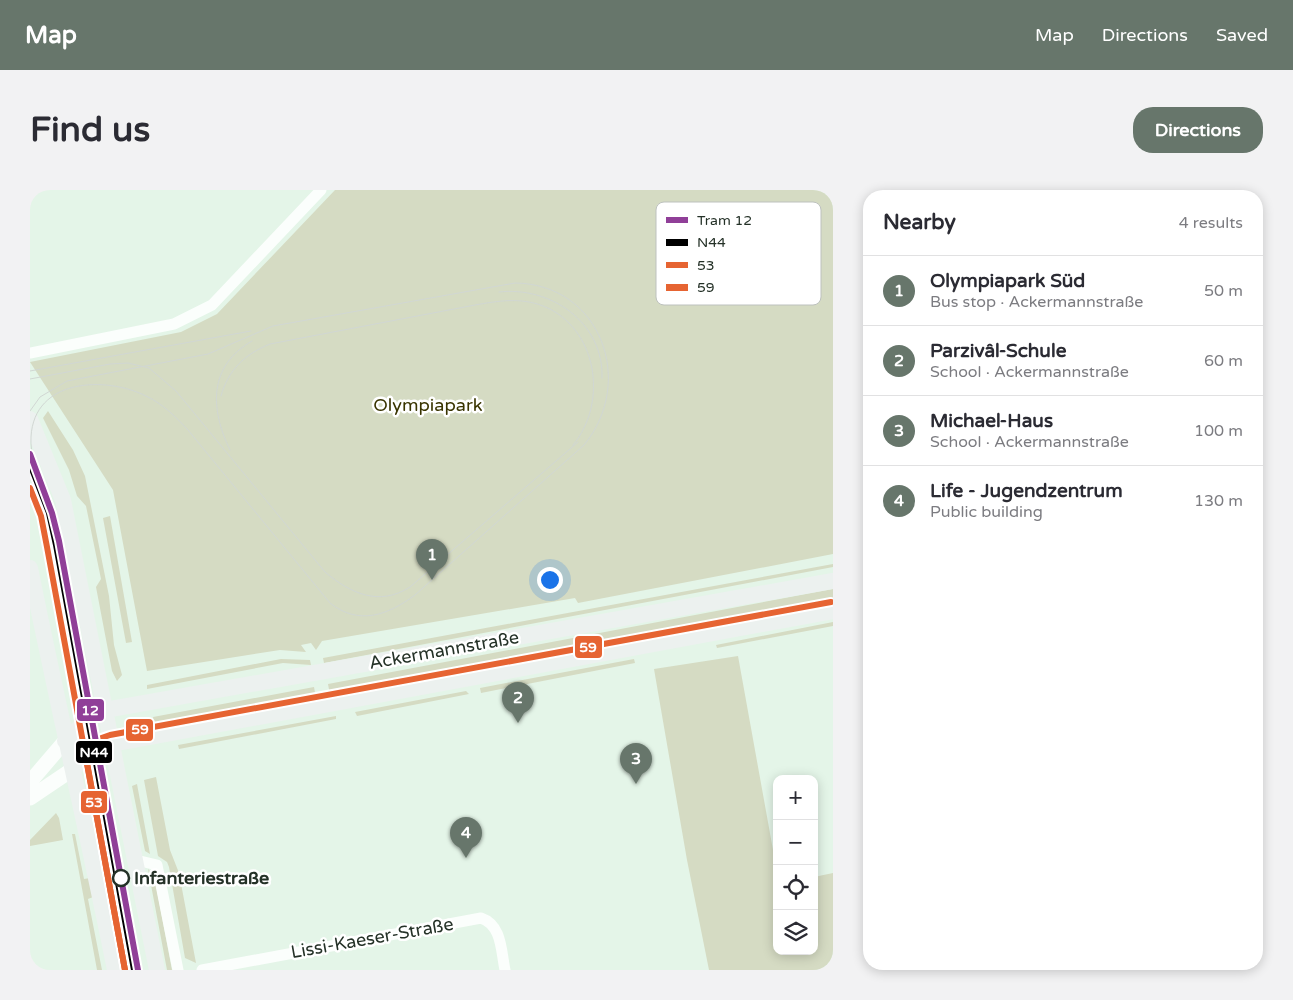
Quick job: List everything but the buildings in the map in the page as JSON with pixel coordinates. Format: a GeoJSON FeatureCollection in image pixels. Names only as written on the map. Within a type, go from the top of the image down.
{"type":"FeatureCollection","features":[{"type":"Feature","properties":{"kind":"main road"},"geometry":{"type":"LineString","coordinates":[[30,419],[63,500],[157,970]]}},
{"type":"Feature","properties":{"kind":"main road"},"geometry":{"type":"LineString","coordinates":[[30,568],[65,741],[115,970]]}},
{"type":"Feature","properties":{"kind":"main road","name":"Ackermannstraße"},"geometry":{"type":"LineString","coordinates":[[65,741],[91,716],[105,710],[833,581]]}},
{"type":"Feature","properties":{"kind":"main road","name":"Ackermannstraße"},"geometry":{"type":"LineString","coordinates":[[72,769],[94,750],[112,744],[833,612]]}},
{"type":"Feature","properties":{"kind":"street"},"geometry":{"type":"LineString","coordinates":[[30,353],[174,324],[212,305],[321,190]]}},
{"type":"Feature","properties":{"kind":"street"},"geometry":{"type":"LineString","coordinates":[[30,782],[65,741]]}},
{"type":"Feature","properties":{"kind":"street"},"geometry":{"type":"LineString","coordinates":[[30,798],[72,769]]}},
{"type":"Feature","properties":{"kind":"street"},"geometry":{"type":"LineString","coordinates":[[136,860],[157,865],[178,970]]}},
{"type":"Feature","properties":{"kind":"street","name":"Lissi-Kaeser-Straße"},"geometry":{"type":"LineString","coordinates":[[202,970],[482,918],[490,921],[497,929],[505,970]]}},
{"type":"Feature","properties":{"kind":"green space","name":"Olympiapark"},"geometry":{"type":"Polygon","coordinates":[[[335,190],[833,190],[833,554],[578,603],[575,598],[322,641],[316,650],[311,643],[301,645],[306,652],[280,650],[147,671],[113,490],[30,362],[181,332],[217,314],[335,190]]]}},
{"type":"Feature","properties":{"kind":"green space"},"geometry":{"type":"Polygon","coordinates":[[[48,411],[73,450],[85,476],[109,596],[114,645],[122,675],[117,681],[112,671],[96,587],[101,579],[86,506],[77,496],[69,470],[43,418],[48,411]]]}},
{"type":"Feature","properties":{"kind":"green space"},"geometry":{"type":"Polygon","coordinates":[[[110,516],[132,642],[126,643],[103,518],[110,516]]]}},
{"type":"Feature","properties":{"kind":"green space"},"geometry":{"type":"Polygon","coordinates":[[[833,564],[833,567],[324,663],[323,658],[833,564]]]}},
{"type":"Feature","properties":{"kind":"green space"},"geometry":{"type":"Polygon","coordinates":[[[833,589],[833,601],[330,695],[328,684],[833,589]]]}},
{"type":"Feature","properties":{"kind":"green space"},"geometry":{"type":"Polygon","coordinates":[[[833,622],[833,626],[717,648],[716,645],[833,622]]]}},
{"type":"Feature","properties":{"kind":"green space"},"geometry":{"type":"Polygon","coordinates":[[[738,656],[773,850],[773,955],[818,955],[818,876],[833,873],[833,970],[709,970],[687,860],[654,669],[738,656]]]}},
{"type":"Feature","properties":{"kind":"green space"},"geometry":{"type":"Polygon","coordinates":[[[281,659],[310,660],[311,665],[283,663],[147,689],[147,685],[281,659]]]}},
{"type":"Feature","properties":{"kind":"green space"},"geometry":{"type":"Polygon","coordinates":[[[634,659],[635,663],[481,693],[480,688],[634,659]]]}},
{"type":"Feature","properties":{"kind":"green space"},"geometry":{"type":"Polygon","coordinates":[[[314,687],[316,698],[155,728],[153,717],[314,687]]]}},
{"type":"Feature","properties":{"kind":"green space"},"geometry":{"type":"Polygon","coordinates":[[[466,691],[469,694],[357,716],[355,712],[466,691]]]}},
{"type":"Feature","properties":{"kind":"green space"},"geometry":{"type":"Polygon","coordinates":[[[336,716],[336,719],[179,749],[178,745],[336,716]]]}},
{"type":"Feature","properties":{"kind":"green space"},"geometry":{"type":"Polygon","coordinates":[[[156,777],[170,850],[179,873],[196,963],[185,958],[169,867],[167,862],[158,856],[144,780],[156,777]]]}},
{"type":"Feature","properties":{"kind":"green space"},"geometry":{"type":"Polygon","coordinates":[[[137,784],[150,854],[145,851],[132,786],[137,784]]]}},
{"type":"Feature","properties":{"kind":"green space"},"geometry":{"type":"Polygon","coordinates":[[[56,813],[59,818],[63,840],[30,846],[30,840],[56,813]]]}},
{"type":"Feature","properties":{"kind":"green space"},"geometry":{"type":"Polygon","coordinates":[[[72,834],[75,834],[84,879],[90,878],[93,897],[88,899],[102,970],[97,970],[72,834]]]}},
{"type":"Feature","properties":{"kind":"green space"},"geometry":{"type":"Polygon","coordinates":[[[148,869],[154,875],[172,970],[167,970],[148,869]]]}},
{"type":"Feature","properties":{"kind":"tram line"},"geometry":{"type":"LineString","coordinates":[[30,411],[40,397],[67,381],[208,354],[273,326],[515,283],[545,288],[569,300],[588,318],[601,341],[608,366],[607,393],[599,420],[584,445],[415,595],[394,608],[373,615],[352,614],[330,603],[188,430],[169,411],[146,396],[112,386],[93,385],[75,387],[58,393],[45,403],[35,417],[31,437],[33,456],[43,486]]}},
{"type":"Feature","properties":{"kind":"tram line"},"geometry":{"type":"LineString","coordinates":[[499,292],[537,295],[555,302],[570,312],[584,325],[594,340],[600,358],[602,378]]}},
{"type":"Feature","properties":{"kind":"tram line"},"geometry":{"type":"LineString","coordinates":[[221,396],[228,378],[239,364],[245,358],[270,344],[501,301],[526,301],[543,306],[561,316],[576,331],[586,348],[592,367],[594,388],[591,408],[584,428],[573,445]]}},
{"type":"Feature","properties":{"kind":"tram line"},"geometry":{"type":"LineString","coordinates":[[30,371],[251,331]]}},
{"type":"Feature","properties":{"kind":"tram line"},"geometry":{"type":"LineString","coordinates":[[230,450],[223,435],[219,419],[217,390],[220,376],[227,363],[238,351],[252,341]]}},
{"type":"Feature","properties":{"kind":"tram line"},"geometry":{"type":"LineString","coordinates":[[30,379],[110,364],[128,363],[149,368],[176,391],[325,572],[344,586],[365,595],[376,597],[398,593],[410,587],[578,442]]}},
{"type":"Feature","properties":{"kind":"tram line","name":"12"},"geometry":{"type":"LineString","coordinates":[[30,454],[52,513],[59,541],[138,970]]}},
{"type":"Feature","properties":{"kind":"transit line","name":"N44"},"geometry":{"type":"LineString","coordinates":[[30,464],[49,513],[56,545],[134,970]]}},
{"type":"Feature","properties":{"kind":"transit line","name":"53"},"geometry":{"type":"LineString","coordinates":[[30,488],[41,516],[125,970]]}},
{"type":"Feature","properties":{"kind":"transit line","name":"59"},"geometry":{"type":"LineString","coordinates":[[125,970],[85,752],[90,742],[110,735],[831,602]]}},
{"type":"Feature","properties":{"kind":"place","name":"Olympiapark Süd"},"geometry":{"type":"Point","coordinates":[432,580]}},
{"type":"Feature","properties":{"kind":"place","name":"Parzivâl-Schule"},"geometry":{"type":"Point","coordinates":[518,723]}},
{"type":"Feature","properties":{"kind":"place","name":"Michael-Haus"},"geometry":{"type":"Point","coordinates":[636,784]}},
{"type":"Feature","properties":{"kind":"place","name":"Life - Jugendzentrum"},"geometry":{"type":"Point","coordinates":[466,858]}},
{"type":"Feature","properties":{"kind":"place","name":"Infanteriestraße"},"geometry":{"type":"Point","coordinates":[121,878]}}]}
